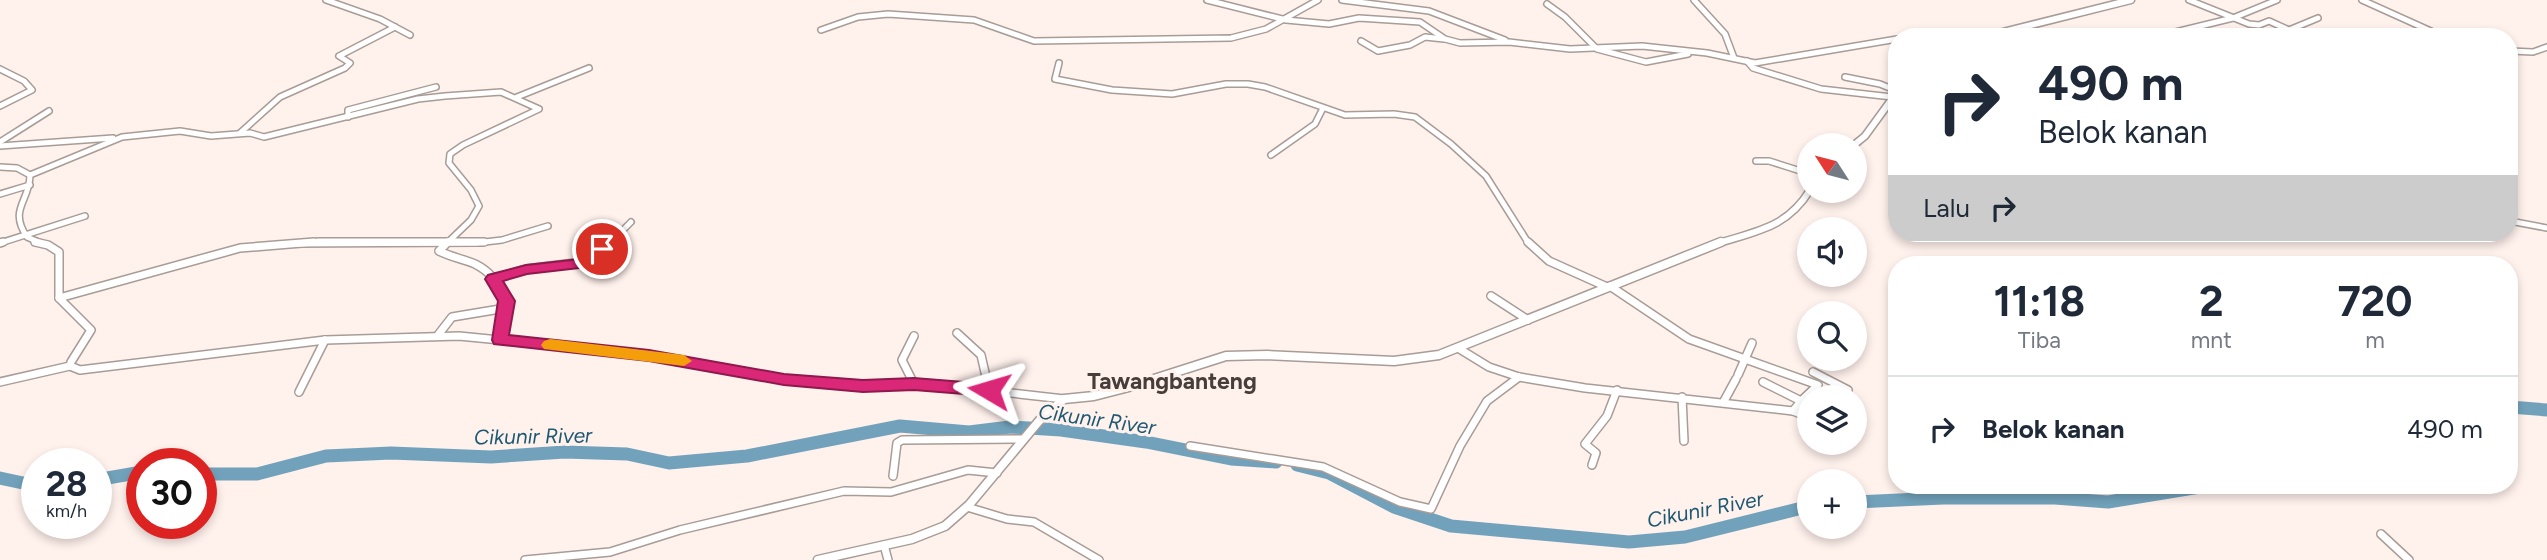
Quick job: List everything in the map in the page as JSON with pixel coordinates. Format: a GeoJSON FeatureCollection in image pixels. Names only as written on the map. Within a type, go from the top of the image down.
{"type":"FeatureCollection","features":[{"type":"Feature","properties":{"kind":"street"},"geometry":{"type":"LineString","coordinates":[[327,0],[410,35]]}},
{"type":"Feature","properties":{"kind":"street"},"geometry":{"type":"LineString","coordinates":[[1207,0],[1281,19],[1329,24],[1359,19],[1420,22],[1445,39]]}},
{"type":"Feature","properties":{"kind":"street"},"geometry":{"type":"LineString","coordinates":[[821,30],[858,17],[888,14],[974,20],[1034,41],[1106,42],[1240,37],[1318,0]]}},
{"type":"Feature","properties":{"kind":"street"},"geometry":{"type":"LineString","coordinates":[[1342,0],[1429,11],[1509,42],[1539,48],[1597,49],[1642,46],[1762,62],[1888,41]]}},
{"type":"Feature","properties":{"kind":"street"},"geometry":{"type":"LineString","coordinates":[[1694,0],[1725,33],[1734,51],[1734,58]]}},
{"type":"Feature","properties":{"kind":"street"},"geometry":{"type":"LineString","coordinates":[[2019,28],[2132,0]]}},
{"type":"Feature","properties":{"kind":"street"},"geometry":{"type":"LineString","coordinates":[[2189,0],[2255,25],[2269,21],[2285,28]]}},
{"type":"Feature","properties":{"kind":"street"},"geometry":{"type":"LineString","coordinates":[[2183,28],[2255,13],[2277,0]]}},
{"type":"Feature","properties":{"kind":"street"},"geometry":{"type":"LineString","coordinates":[[2362,0],[2424,28]]}},
{"type":"Feature","properties":{"kind":"street"},"geometry":{"type":"LineString","coordinates":[[1547,4],[1575,26],[1597,49],[1646,62],[1700,53]]}},
{"type":"Feature","properties":{"kind":"street"},"geometry":{"type":"LineString","coordinates":[[2296,28],[2318,18]]}},
{"type":"Feature","properties":{"kind":"street"},"geometry":{"type":"LineString","coordinates":[[239,133],[288,92],[345,68],[350,63],[339,56],[395,27]]}},
{"type":"Feature","properties":{"kind":"street"},"geometry":{"type":"LineString","coordinates":[[1361,41],[1379,51],[1410,45],[1425,37],[1469,44],[1509,42]]}},
{"type":"Feature","properties":{"kind":"street"},"geometry":{"type":"LineString","coordinates":[[2518,51],[2537,52],[2547,47]]}},
{"type":"Feature","properties":{"kind":"street"},"geometry":{"type":"LineString","coordinates":[[1747,61],[1753,68],[1821,89],[1888,96]]}},
{"type":"Feature","properties":{"kind":"street"},"geometry":{"type":"LineString","coordinates":[[1059,63],[1055,79],[1073,84],[1172,94],[1226,84],[1248,85],[1265,88],[1351,117],[1394,114],[1420,120],[1486,176],[1528,241],[1541,256],[1556,266],[1587,276],[1609,287],[1682,335],[1745,360],[1807,380],[1814,385]]}},
{"type":"Feature","properties":{"kind":"street"},"geometry":{"type":"LineString","coordinates":[[517,97],[589,68]]}},
{"type":"Feature","properties":{"kind":"street"},"geometry":{"type":"LineString","coordinates":[[0,69],[24,81],[32,90],[0,106]]}},
{"type":"Feature","properties":{"kind":"street"},"geometry":{"type":"LineString","coordinates":[[1845,77],[1880,84],[1888,91]]}},
{"type":"Feature","properties":{"kind":"street"},"geometry":{"type":"LineString","coordinates":[[348,117],[348,110],[436,87]]}},
{"type":"Feature","properties":{"kind":"street"},"geometry":{"type":"LineString","coordinates":[[0,144],[122,137],[165,131],[211,136],[250,132],[264,137],[427,97],[495,92],[517,97],[539,109],[463,145],[450,154],[449,163],[471,190],[479,206],[471,220],[439,247],[440,253],[480,267],[493,279],[506,301],[500,340]]}},
{"type":"Feature","properties":{"kind":"street"},"geometry":{"type":"LineString","coordinates":[[1867,133],[1888,105]]}},
{"type":"Feature","properties":{"kind":"street"},"geometry":{"type":"LineString","coordinates":[[1271,155],[1315,124],[1323,108]]}},
{"type":"Feature","properties":{"kind":"street"},"geometry":{"type":"LineString","coordinates":[[0,144],[49,111]]}},
{"type":"Feature","properties":{"kind":"street"},"geometry":{"type":"LineString","coordinates":[[30,175],[122,137]]}},
{"type":"Feature","properties":{"kind":"street"},"geometry":{"type":"LineString","coordinates":[[1756,161],[1769,161],[1797,170]]}},
{"type":"Feature","properties":{"kind":"street"},"geometry":{"type":"LineString","coordinates":[[0,167],[17,168],[30,175]]}},
{"type":"Feature","properties":{"kind":"street"},"geometry":{"type":"LineString","coordinates":[[30,175],[30,185],[21,200],[17,218],[24,235],[32,243],[58,249],[59,298],[91,330],[71,366]]}},
{"type":"Feature","properties":{"kind":"street"},"geometry":{"type":"LineString","coordinates":[[0,194],[30,185]]}},
{"type":"Feature","properties":{"kind":"street"},"geometry":{"type":"LineString","coordinates":[[0,382],[71,366],[86,370],[325,340],[438,336],[649,355],[784,379],[863,386],[914,384],[1064,399],[1094,396],[1129,387],[1226,356],[1267,355],[1394,361],[1419,359],[1458,348],[1703,248],[1780,223],[1802,203]]}},
{"type":"Feature","properties":{"kind":"street"},"geometry":{"type":"LineString","coordinates":[[0,243],[85,216]]}},
{"type":"Feature","properties":{"kind":"street"},"geometry":{"type":"LineString","coordinates":[[493,279],[526,269],[591,261],[631,222]]}},
{"type":"Feature","properties":{"kind":"street"},"geometry":{"type":"LineString","coordinates":[[2518,223],[2547,228]]}},
{"type":"Feature","properties":{"kind":"street"},"geometry":{"type":"LineString","coordinates":[[59,298],[240,248],[314,242],[444,243],[502,240],[548,226]]}},
{"type":"Feature","properties":{"kind":"street"},"geometry":{"type":"LineString","coordinates":[[1491,296],[1528,320]]}},
{"type":"Feature","properties":{"kind":"street"},"geometry":{"type":"LineString","coordinates":[[438,336],[452,317],[506,308]]}},
{"type":"Feature","properties":{"kind":"street"},"geometry":{"type":"LineString","coordinates":[[957,333],[981,355],[989,390]]}},
{"type":"Feature","properties":{"kind":"street"},"geometry":{"type":"LineString","coordinates":[[914,336],[900,361],[914,384]]}},
{"type":"Feature","properties":{"kind":"street"},"geometry":{"type":"LineString","coordinates":[[299,392],[325,340]]}},
{"type":"Feature","properties":{"kind":"street"},"geometry":{"type":"LineString","coordinates":[[1724,401],[1752,343]]}},
{"type":"Feature","properties":{"kind":"street"},"geometry":{"type":"LineString","coordinates":[[1458,348],[1489,367],[1519,377],[1585,388],[1724,401],[1797,413]]}},
{"type":"Feature","properties":{"kind":"street"},"geometry":{"type":"LineString","coordinates":[[1807,380],[1812,372],[1838,385]]}},
{"type":"Feature","properties":{"kind":"street"},"geometry":{"type":"LineString","coordinates":[[1190,446],[1312,464],[1407,504],[1418,508],[1424,505],[1431,509],[1460,446],[1487,401],[1519,377]]}},
{"type":"Feature","properties":{"kind":"street"},"geometry":{"type":"LineString","coordinates":[[1763,383],[1797,399]]}},
{"type":"Feature","properties":{"kind":"street"},"geometry":{"type":"LineString","coordinates":[[1592,465],[1596,453],[1585,444],[1607,416],[1617,390]]}},
{"type":"Feature","properties":{"kind":"street"},"geometry":{"type":"LineString","coordinates":[[1682,397],[1685,441]]}},
{"type":"Feature","properties":{"kind":"street"},"geometry":{"type":"LineString","coordinates":[[817,560],[912,539],[945,526],[967,507],[1039,421],[1064,399]]}},
{"type":"Feature","properties":{"kind":"street"},"geometry":{"type":"LineString","coordinates":[[1793,411],[1797,406]]}},
{"type":"Feature","properties":{"kind":"street"},"geometry":{"type":"LineString","coordinates":[[893,476],[897,443],[904,439],[964,441],[1025,436]]}},
{"type":"Feature","properties":{"kind":"street"},"geometry":{"type":"LineString","coordinates":[[525,560],[610,552],[680,530],[844,491],[891,492],[968,470],[997,473]]}},
{"type":"Feature","properties":{"kind":"street"},"geometry":{"type":"LineString","coordinates":[[967,507],[1007,519],[1034,522],[1099,560]]}},
{"type":"Feature","properties":{"kind":"street"},"geometry":{"type":"LineString","coordinates":[[2381,534],[2409,560]]}},
{"type":"Feature","properties":{"kind":"street"},"geometry":{"type":"LineString","coordinates":[[884,545],[888,560]]}},
{"type":"Feature","properties":{"kind":"waterway","name":"Cikunir River"},"geometry":{"type":"LineString","coordinates":[[2518,408],[2547,410]]}},
{"type":"Feature","properties":{"kind":"waterway","name":"Cikunir River"},"geometry":{"type":"LineString","coordinates":[[217,474],[257,474],[326,456],[391,453],[491,457],[565,452],[627,454],[669,463],[747,456],[900,426],[969,432],[1010,427],[1061,430],[1146,442],[1231,459],[1276,462]]}},
{"type":"Feature","properties":{"kind":"waterway","name":"Cikunir River"},"geometry":{"type":"LineString","coordinates":[[1297,465],[1329,473],[1394,507],[1451,526],[1629,542],[1685,537],[1797,509]]}},
{"type":"Feature","properties":{"kind":"waterway","name":"Cikunir River"},"geometry":{"type":"LineString","coordinates":[[112,477],[126,475]]}},
{"type":"Feature","properties":{"kind":"waterway","name":"Cikunir River"},"geometry":{"type":"LineString","coordinates":[[0,478],[21,483]]}},
{"type":"Feature","properties":{"kind":"waterway","name":"Cikunir River"},"geometry":{"type":"LineString","coordinates":[[1867,501],[2055,498],[2108,502],[2157,494]]}},
{"type":"Feature","properties":{"kind":"slow traffic"},"geometry":{"type":"LineString","coordinates":[[550,345],[684,361]]}},
{"type":"Feature","properties":{"kind":"district","name":"Tawangbanteng"},"geometry":{"type":"Point","coordinates":[1172,381]}},
{"type":"Feature","properties":{"kind":"route"},"geometry":{"type":"LineString","coordinates":[[602,249],[591,261],[583,264],[526,269],[493,279],[506,301],[500,340],[649,355],[784,379],[863,386],[914,384],[989,390]]}}]}
